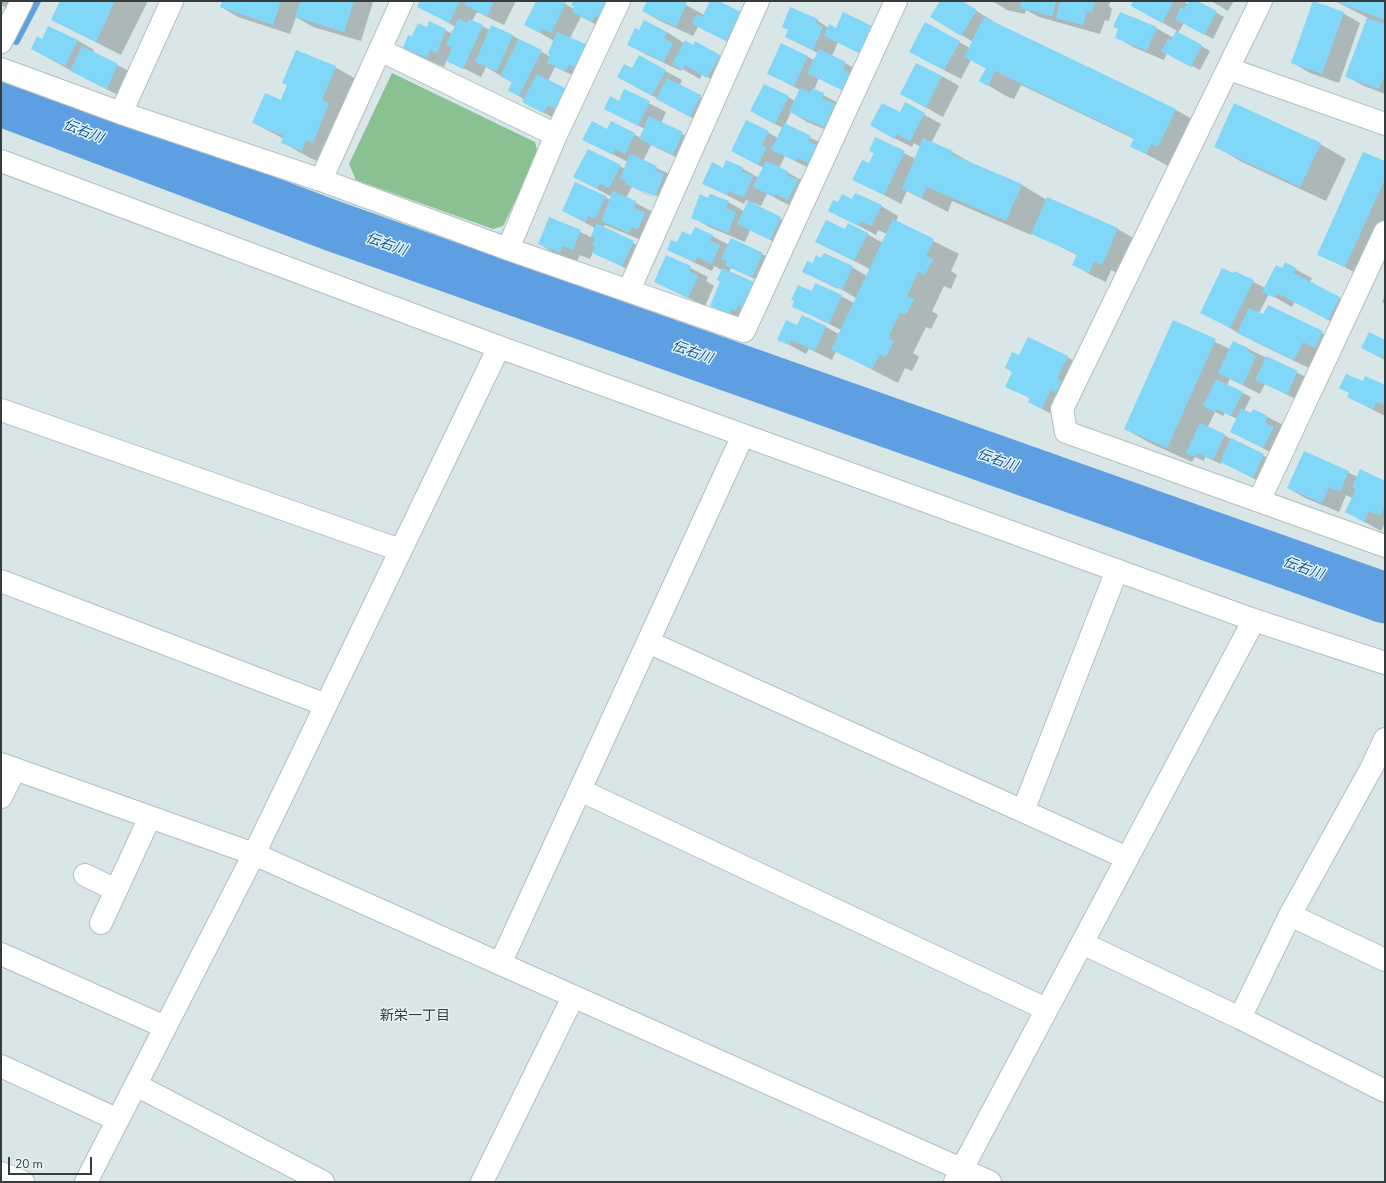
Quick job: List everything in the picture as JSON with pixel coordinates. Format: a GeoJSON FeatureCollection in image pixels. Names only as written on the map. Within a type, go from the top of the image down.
{"type":"FeatureCollection","features":[{"type":"Feature","properties":{"kind":"street"},"geometry":{"type":"LineString","coordinates":[[1,42],[22,1]]}},
{"type":"Feature","properties":{"kind":"street"},"geometry":{"type":"LineString","coordinates":[[121,113],[172,1]]}},
{"type":"Feature","properties":{"kind":"street"},"geometry":{"type":"LineString","coordinates":[[321,180],[402,1]]}},
{"type":"Feature","properties":{"kind":"street"},"geometry":{"type":"LineString","coordinates":[[508,249],[556,135],[619,1]]}},
{"type":"Feature","properties":{"kind":"street"},"geometry":{"type":"LineString","coordinates":[[629,290],[758,1]]}},
{"type":"Feature","properties":{"kind":"street"},"geometry":{"type":"LineString","coordinates":[[1,69],[121,113],[321,180],[508,249],[744,331],[896,1]]}},
{"type":"Feature","properties":{"kind":"street"},"geometry":{"type":"LineString","coordinates":[[1261,1],[1062,409],[1066,432],[1385,546]]}},
{"type":"Feature","properties":{"kind":"street"},"geometry":{"type":"LineString","coordinates":[[380,50],[556,135]]}},
{"type":"Feature","properties":{"kind":"street"},"geometry":{"type":"LineString","coordinates":[[1229,69],[1385,124]]}},
{"type":"Feature","properties":{"kind":"street"},"geometry":{"type":"LineString","coordinates":[[1,161],[743,436],[1254,620],[1385,662]]}},
{"type":"Feature","properties":{"kind":"street"},"geometry":{"type":"LineString","coordinates":[[1259,501],[1385,232]]}},
{"type":"Feature","properties":{"kind":"street"},"geometry":{"type":"LineString","coordinates":[[86,1182],[254,854],[499,346]]}},
{"type":"Feature","properties":{"kind":"street"},"geometry":{"type":"LineString","coordinates":[[1,410],[400,550]]}},
{"type":"Feature","properties":{"kind":"street"},"geometry":{"type":"LineString","coordinates":[[500,964],[743,436]]}},
{"type":"Feature","properties":{"kind":"street"},"geometry":{"type":"LineString","coordinates":[[1023,811],[1116,570]]}},
{"type":"Feature","properties":{"kind":"street"},"geometry":{"type":"LineString","coordinates":[[1,581],[326,705]]}},
{"type":"Feature","properties":{"kind":"street"},"geometry":{"type":"LineString","coordinates":[[958,1176],[1254,620]]}},
{"type":"Feature","properties":{"kind":"street"},"geometry":{"type":"LineString","coordinates":[[648,642],[1127,858]]}},
{"type":"Feature","properties":{"kind":"street"},"geometry":{"type":"LineString","coordinates":[[1240,1018],[1290,915],[1378,770],[1385,739]]}},
{"type":"Feature","properties":{"kind":"street"},"geometry":{"type":"LineString","coordinates":[[1,797],[8,766],[254,854],[573,997],[958,1176],[990,1182]]}},
{"type":"Feature","properties":{"kind":"street"},"geometry":{"type":"LineString","coordinates":[[580,790],[1046,1009]]}},
{"type":"Feature","properties":{"kind":"street"},"geometry":{"type":"LineString","coordinates":[[101,923],[150,817]]}},
{"type":"Feature","properties":{"kind":"street"},"geometry":{"type":"LineString","coordinates":[[85,875],[116,890]]}},
{"type":"Feature","properties":{"kind":"street"},"geometry":{"type":"LineString","coordinates":[[1290,915],[1385,960]]}},
{"type":"Feature","properties":{"kind":"street"},"geometry":{"type":"LineString","coordinates":[[1082,943],[1240,1018],[1385,1091]]}},
{"type":"Feature","properties":{"kind":"street"},"geometry":{"type":"LineString","coordinates":[[1,954],[165,1027]]}},
{"type":"Feature","properties":{"kind":"street"},"geometry":{"type":"LineString","coordinates":[[482,1182],[573,997]]}},
{"type":"Feature","properties":{"kind":"street"},"geometry":{"type":"LineString","coordinates":[[1,1066],[118,1120]]}},
{"type":"Feature","properties":{"kind":"street"},"geometry":{"type":"LineString","coordinates":[[136,1085],[323,1182]]}},
{"type":"Feature","properties":{"kind":"street"},"geometry":{"type":"LineString","coordinates":[[1,1173],[23,1182]]}},
{"type":"Feature","properties":{"kind":"green space"},"geometry":{"type":"Polygon","coordinates":[[[392,73],[535,142],[538,154],[503,226],[493,229],[356,180],[349,164],[392,73]]]}},
{"type":"Feature","properties":{"kind":"building"},"geometry":{"type":"Polygon","coordinates":[[[60,1],[115,1],[96,42],[51,20],[60,1]]]}},
{"type":"Feature","properties":{"kind":"building"},"geometry":{"type":"Polygon","coordinates":[[[222,1],[281,1],[273,25],[220,7],[222,1]]]}},
{"type":"Feature","properties":{"kind":"building"},"geometry":{"type":"Polygon","coordinates":[[[300,1],[354,1],[344,32],[295,17],[300,1]]]}},
{"type":"Feature","properties":{"kind":"building"},"geometry":{"type":"Polygon","coordinates":[[[420,1],[460,1],[449,23],[417,7],[420,1]]]}},
{"type":"Feature","properties":{"kind":"building"},"geometry":{"type":"Polygon","coordinates":[[[466,1],[494,1],[487,16],[464,5],[466,1]]]}},
{"type":"Feature","properties":{"kind":"building"},"geometry":{"type":"Polygon","coordinates":[[[536,1],[562,1],[566,3],[551,33],[543,29],[540,33],[524,25],[536,1]]]}},
{"type":"Feature","properties":{"kind":"building"},"geometry":{"type":"Polygon","coordinates":[[[573,1],[609,1],[601,18],[595,16],[592,22],[572,12],[574,7],[571,5],[573,1]]]}},
{"type":"Feature","properties":{"kind":"building"},"geometry":{"type":"Polygon","coordinates":[[[647,1],[682,1],[687,3],[676,27],[642,11],[647,1]]]}},
{"type":"Feature","properties":{"kind":"building"},"geometry":{"type":"Polygon","coordinates":[[[710,1],[719,1],[741,12],[726,41],[692,24],[697,14],[702,17],[710,1]]]}},
{"type":"Feature","properties":{"kind":"building"},"geometry":{"type":"Polygon","coordinates":[[[940,1],[962,1],[977,10],[961,36],[930,17],[940,1]]]}},
{"type":"Feature","properties":{"kind":"building"},"geometry":{"type":"Polygon","coordinates":[[[1022,1],[1056,1],[1052,16],[1020,8],[1022,1]]]}},
{"type":"Feature","properties":{"kind":"building"},"geometry":{"type":"Polygon","coordinates":[[[1060,1],[1095,1],[1092,12],[1087,11],[1083,25],[1056,18],[1060,1]]]}},
{"type":"Feature","properties":{"kind":"building"},"geometry":{"type":"Polygon","coordinates":[[[1133,1],[1174,1],[1162,23],[1131,6],[1133,1]]]}},
{"type":"Feature","properties":{"kind":"building"},"geometry":{"type":"Polygon","coordinates":[[[1189,1],[1197,1],[1217,11],[1204,35],[1175,19],[1181,7],[1184,9],[1189,1]]]}},
{"type":"Feature","properties":{"kind":"building"},"geometry":{"type":"Polygon","coordinates":[[[1313,1],[1344,12],[1322,74],[1291,63],[1313,1]]]}},
{"type":"Feature","properties":{"kind":"building"},"geometry":{"type":"Polygon","coordinates":[[[1334,1],[1385,1],[1385,20],[1334,1]]]}},
{"type":"Feature","properties":{"kind":"building"},"geometry":{"type":"Polygon","coordinates":[[[790,7],[818,19],[816,23],[823,27],[813,50],[785,37],[788,30],[782,27],[790,7]]]}},
{"type":"Feature","properties":{"kind":"building"},"geometry":{"type":"Polygon","coordinates":[[[843,12],[874,27],[861,54],[824,36],[829,24],[836,28],[843,12]]]}},
{"type":"Feature","properties":{"kind":"building"},"geometry":{"type":"Polygon","coordinates":[[[1120,12],[1157,27],[1147,51],[1115,38],[1118,29],[1113,27],[1120,12]]]}},
{"type":"Feature","properties":{"kind":"building"},"geometry":{"type":"Polygon","coordinates":[[[984,17],[1176,109],[1158,147],[1151,144],[1146,154],[1130,147],[1134,138],[995,71],[988,86],[979,81],[986,68],[964,57],[984,17]]]}},
{"type":"Feature","properties":{"kind":"building"},"geometry":{"type":"Polygon","coordinates":[[[1367,18],[1385,24],[1385,74],[1379,89],[1345,77],[1367,18]]]}},
{"type":"Feature","properties":{"kind":"building"},"geometry":{"type":"Polygon","coordinates":[[[458,19],[467,23],[469,19],[483,25],[463,69],[446,61],[452,48],[446,45],[458,19]]]}},
{"type":"Feature","properties":{"kind":"building"},"geometry":{"type":"Polygon","coordinates":[[[644,20],[667,32],[664,39],[673,43],[664,62],[627,45],[635,28],[639,30],[644,20]]]}},
{"type":"Feature","properties":{"kind":"building"},"geometry":{"type":"Polygon","coordinates":[[[429,21],[446,29],[437,53],[430,50],[427,58],[403,48],[408,35],[412,36],[418,23],[427,27],[429,21]]]}},
{"type":"Feature","properties":{"kind":"building"},"geometry":{"type":"Polygon","coordinates":[[[925,22],[960,41],[944,70],[909,52],[925,22]]]}},
{"type":"Feature","properties":{"kind":"building"},"geometry":{"type":"Polygon","coordinates":[[[491,25],[513,35],[497,71],[475,62],[491,25]]]}},
{"type":"Feature","properties":{"kind":"building"},"geometry":{"type":"Polygon","coordinates":[[[48,26],[78,40],[65,66],[31,49],[37,36],[42,39],[48,26]]]}},
{"type":"Feature","properties":{"kind":"building"},"geometry":{"type":"Polygon","coordinates":[[[1176,31],[1202,45],[1191,67],[1161,51],[1168,39],[1171,40],[1176,31]]]}},
{"type":"Feature","properties":{"kind":"building"},"geometry":{"type":"Polygon","coordinates":[[[557,32],[588,45],[578,69],[569,64],[566,71],[547,63],[550,55],[548,53],[557,32]]]}},
{"type":"Feature","properties":{"kind":"building"},"geometry":{"type":"Polygon","coordinates":[[[519,39],[542,50],[519,96],[508,91],[512,82],[500,76],[519,39]]]}},
{"type":"Feature","properties":{"kind":"building"},"geometry":{"type":"Polygon","coordinates":[[[685,40],[693,45],[695,41],[720,55],[707,78],[685,65],[683,70],[672,64],[685,40]]]}},
{"type":"Feature","properties":{"kind":"building"},"geometry":{"type":"Polygon","coordinates":[[[781,43],[808,56],[794,86],[767,74],[781,43]]]}},
{"type":"Feature","properties":{"kind":"building"},"geometry":{"type":"Polygon","coordinates":[[[82,46],[118,64],[107,89],[70,71],[82,46]]]}},
{"type":"Feature","properties":{"kind":"building"},"geometry":{"type":"Polygon","coordinates":[[[819,49],[846,62],[843,70],[852,74],[844,91],[807,73],[819,49]]]}},
{"type":"Feature","properties":{"kind":"building"},"geometry":{"type":"Polygon","coordinates":[[[296,50],[336,66],[322,100],[329,103],[313,143],[306,140],[302,151],[281,143],[284,136],[252,123],[265,93],[281,100],[287,85],[282,83],[296,50]]]}},
{"type":"Feature","properties":{"kind":"building"},"geometry":{"type":"Polygon","coordinates":[[[639,55],[666,70],[652,96],[617,77],[624,64],[632,68],[639,55]]]}},
{"type":"Feature","properties":{"kind":"building"},"geometry":{"type":"Polygon","coordinates":[[[916,63],[942,76],[926,108],[900,94],[916,63]]]}},
{"type":"Feature","properties":{"kind":"building"},"geometry":{"type":"Polygon","coordinates":[[[537,74],[569,90],[558,110],[548,105],[543,113],[522,102],[537,74]]]}},
{"type":"Feature","properties":{"kind":"building"},"geometry":{"type":"Polygon","coordinates":[[[667,78],[701,95],[690,117],[656,99],[667,78]]]}},
{"type":"Feature","properties":{"kind":"building"},"geometry":{"type":"Polygon","coordinates":[[[764,84],[789,96],[775,124],[750,111],[764,84]]]}},
{"type":"Feature","properties":{"kind":"building"},"geometry":{"type":"Polygon","coordinates":[[[800,88],[810,93],[812,88],[824,93],[822,98],[835,104],[824,127],[789,112],[800,88]]]}},
{"type":"Feature","properties":{"kind":"building"},"geometry":{"type":"Polygon","coordinates":[[[624,89],[650,101],[638,126],[604,109],[610,96],[619,101],[624,89]]]}},
{"type":"Feature","properties":{"kind":"building"},"geometry":{"type":"Polygon","coordinates":[[[905,102],[925,113],[910,141],[897,134],[894,139],[870,125],[882,103],[900,112],[905,102]]]}},
{"type":"Feature","properties":{"kind":"building"},"geometry":{"type":"Polygon","coordinates":[[[1234,103],[1321,143],[1300,187],[1214,147],[1234,103]]]}},
{"type":"Feature","properties":{"kind":"building"},"geometry":{"type":"Polygon","coordinates":[[[649,116],[683,132],[673,155],[639,139],[649,116]]]}},
{"type":"Feature","properties":{"kind":"building"},"geometry":{"type":"Polygon","coordinates":[[[746,120],[769,131],[762,145],[767,147],[758,165],[731,151],[746,120]]]}},
{"type":"Feature","properties":{"kind":"building"},"geometry":{"type":"Polygon","coordinates":[[[592,121],[607,129],[611,121],[635,133],[625,154],[615,149],[613,155],[582,140],[592,121]]]}},
{"type":"Feature","properties":{"kind":"building"},"geometry":{"type":"Polygon","coordinates":[[[784,123],[811,136],[808,141],[819,146],[811,164],[797,158],[795,161],[771,150],[784,123]]]}},
{"type":"Feature","properties":{"kind":"building"},"geometry":{"type":"Polygon","coordinates":[[[875,137],[905,151],[884,195],[852,180],[862,160],[869,163],[874,153],[869,151],[875,137]]]}},
{"type":"Feature","properties":{"kind":"building"},"geometry":{"type":"Polygon","coordinates":[[[923,138],[953,151],[951,154],[1022,184],[1006,221],[927,187],[922,198],[902,189],[923,138]]]}},
{"type":"Feature","properties":{"kind":"building"},"geometry":{"type":"Polygon","coordinates":[[[588,149],[621,165],[609,188],[599,184],[597,189],[573,177],[588,149]]]}},
{"type":"Feature","properties":{"kind":"building"},"geometry":{"type":"Polygon","coordinates":[[[1363,152],[1385,161],[1385,179],[1345,267],[1317,255],[1363,152]]]}},
{"type":"Feature","properties":{"kind":"building"},"geometry":{"type":"Polygon","coordinates":[[[630,154],[657,166],[655,170],[664,174],[655,196],[625,184],[627,181],[620,178],[630,154]]]}},
{"type":"Feature","properties":{"kind":"building"},"geometry":{"type":"Polygon","coordinates":[[[726,160],[743,167],[741,171],[753,176],[744,197],[729,191],[727,195],[702,184],[712,162],[723,168],[726,160]]]}},
{"type":"Feature","properties":{"kind":"building"},"geometry":{"type":"Polygon","coordinates":[[[766,161],[788,171],[786,175],[798,180],[788,200],[775,194],[774,197],[753,187],[766,161]]]}},
{"type":"Feature","properties":{"kind":"building"},"geometry":{"type":"Polygon","coordinates":[[[575,182],[606,196],[595,219],[588,216],[585,222],[562,211],[575,182]]]}},
{"type":"Feature","properties":{"kind":"building"},"geometry":{"type":"Polygon","coordinates":[[[613,191],[636,201],[634,208],[645,213],[638,229],[632,227],[629,233],[601,221],[613,191]]]}},
{"type":"Feature","properties":{"kind":"building"},"geometry":{"type":"Polygon","coordinates":[[[855,193],[882,205],[871,226],[861,221],[858,226],[828,211],[833,200],[838,202],[842,194],[852,199],[855,193]]]}},
{"type":"Feature","properties":{"kind":"building"},"geometry":{"type":"Polygon","coordinates":[[[700,194],[708,198],[710,194],[729,201],[726,208],[736,212],[728,233],[691,218],[700,194]]]}},
{"type":"Feature","properties":{"kind":"building"},"geometry":{"type":"Polygon","coordinates":[[[1047,197],[1118,228],[1102,265],[1094,261],[1089,273],[1072,265],[1077,254],[1031,234],[1047,197]]]}},
{"type":"Feature","properties":{"kind":"building"},"geometry":{"type":"Polygon","coordinates":[[[748,201],[781,217],[770,240],[737,224],[748,201]]]}},
{"type":"Feature","properties":{"kind":"building"},"geometry":{"type":"Polygon","coordinates":[[[549,217],[581,230],[573,250],[563,246],[560,253],[538,244],[549,217]]]}},
{"type":"Feature","properties":{"kind":"building"},"geometry":{"type":"Polygon","coordinates":[[[893,219],[934,239],[926,256],[933,259],[925,275],[918,272],[907,296],[914,299],[906,315],[900,313],[888,338],[894,341],[886,357],[880,354],[872,369],[831,350],[893,219]]]}},
{"type":"Feature","properties":{"kind":"building"},"geometry":{"type":"Polygon","coordinates":[[[826,220],[845,229],[848,223],[868,233],[854,261],[815,242],[826,220]]]}},
{"type":"Feature","properties":{"kind":"building"},"geometry":{"type":"Polygon","coordinates":[[[596,223],[634,241],[622,266],[592,253],[595,246],[592,245],[595,238],[591,236],[596,223]]]}},
{"type":"Feature","properties":{"kind":"building"},"geometry":{"type":"Polygon","coordinates":[[[695,227],[713,235],[710,241],[720,245],[712,264],[697,257],[695,262],[667,250],[671,240],[677,242],[682,231],[691,235],[695,227]]]}},
{"type":"Feature","properties":{"kind":"building"},"geometry":{"type":"Polygon","coordinates":[[[731,238],[763,253],[752,277],[725,265],[727,261],[721,259],[731,238]]]}},
{"type":"Feature","properties":{"kind":"building"},"geometry":{"type":"Polygon","coordinates":[[[824,253],[853,266],[842,290],[802,272],[807,261],[813,263],[816,255],[821,258],[824,253]]]}},
{"type":"Feature","properties":{"kind":"building"},"geometry":{"type":"Polygon","coordinates":[[[666,255],[691,266],[689,271],[698,276],[688,298],[654,282],[666,255]]]}},
{"type":"Feature","properties":{"kind":"building"},"geometry":{"type":"Polygon","coordinates":[[[1285,262],[1296,268],[1293,273],[1340,297],[1328,320],[1277,293],[1275,298],[1262,292],[1276,265],[1282,268],[1285,262]]]}},
{"type":"Feature","properties":{"kind":"building"},"geometry":{"type":"Polygon","coordinates":[[[722,268],[754,282],[743,308],[738,305],[736,310],[732,308],[730,314],[710,306],[720,282],[717,280],[722,268]]]}},
{"type":"Feature","properties":{"kind":"building"},"geometry":{"type":"Polygon","coordinates":[[[1222,268],[1233,273],[1234,271],[1254,280],[1230,328],[1200,313],[1222,268]]]}},
{"type":"Feature","properties":{"kind":"building"},"geometry":{"type":"Polygon","coordinates":[[[815,283],[842,295],[829,323],[792,307],[794,301],[791,300],[798,285],[812,291],[815,283]]]}},
{"type":"Feature","properties":{"kind":"building"},"geometry":{"type":"Polygon","coordinates":[[[1268,305],[1323,331],[1315,348],[1303,342],[1294,360],[1237,333],[1249,308],[1263,314],[1268,305]]]}},
{"type":"Feature","properties":{"kind":"building"},"geometry":{"type":"Polygon","coordinates":[[[802,315],[826,326],[815,351],[791,340],[789,345],[777,340],[786,320],[797,325],[802,315]]]}},
{"type":"Feature","properties":{"kind":"building"},"geometry":{"type":"Polygon","coordinates":[[[1173,320],[1216,339],[1167,448],[1124,429],[1173,320]]]}},
{"type":"Feature","properties":{"kind":"building"},"geometry":{"type":"Polygon","coordinates":[[[1369,332],[1385,340],[1385,359],[1361,348],[1369,332]]]}},
{"type":"Feature","properties":{"kind":"building"},"geometry":{"type":"Polygon","coordinates":[[[1028,337],[1068,356],[1057,379],[1061,381],[1056,393],[1050,390],[1042,409],[1028,402],[1030,398],[1005,387],[1012,372],[1005,368],[1012,352],[1019,355],[1028,337]]]}},
{"type":"Feature","properties":{"kind":"building"},"geometry":{"type":"Polygon","coordinates":[[[1233,341],[1248,348],[1247,351],[1256,356],[1243,385],[1218,373],[1233,341]]]}},
{"type":"Feature","properties":{"kind":"building"},"geometry":{"type":"Polygon","coordinates":[[[1266,356],[1298,371],[1287,394],[1255,380],[1266,356]]]}},
{"type":"Feature","properties":{"kind":"building"},"geometry":{"type":"Polygon","coordinates":[[[1346,374],[1363,381],[1365,376],[1385,385],[1385,405],[1376,402],[1373,409],[1347,397],[1349,393],[1339,388],[1346,374]]]}},
{"type":"Feature","properties":{"kind":"building"},"geometry":{"type":"Polygon","coordinates":[[[1216,379],[1243,392],[1231,416],[1217,409],[1215,412],[1203,406],[1216,379]]]}},
{"type":"Feature","properties":{"kind":"building"},"geometry":{"type":"Polygon","coordinates":[[[1241,408],[1251,413],[1253,409],[1268,416],[1265,423],[1274,427],[1263,448],[1230,432],[1241,408]]]}},
{"type":"Feature","properties":{"kind":"building"},"geometry":{"type":"Polygon","coordinates":[[[1200,423],[1225,434],[1213,460],[1197,453],[1195,457],[1186,453],[1200,423]]]}},
{"type":"Feature","properties":{"kind":"building"},"geometry":{"type":"Polygon","coordinates":[[[1231,438],[1264,454],[1253,478],[1220,462],[1231,438]]]}},
{"type":"Feature","properties":{"kind":"building"},"geometry":{"type":"Polygon","coordinates":[[[1304,451],[1349,471],[1340,492],[1329,487],[1322,503],[1287,488],[1304,451]]]}},
{"type":"Feature","properties":{"kind":"building"},"geometry":{"type":"Polygon","coordinates":[[[1360,469],[1385,481],[1385,505],[1380,516],[1369,511],[1364,522],[1345,512],[1356,489],[1352,487],[1360,469]]]}},
{"type":"Feature","properties":{"kind":"waterway"},"geometry":{"type":"LineString","coordinates":[[16,41],[37,1]]}},
{"type":"Feature","properties":{"kind":"waterway","name":"伝右川"},"geometry":{"type":"LineString","coordinates":[[1,101],[333,226],[1385,598]]}},
{"type":"Feature","properties":{"kind":"district","name":"新栄一丁目"},"geometry":{"type":"Point","coordinates":[415,1017]}}]}
